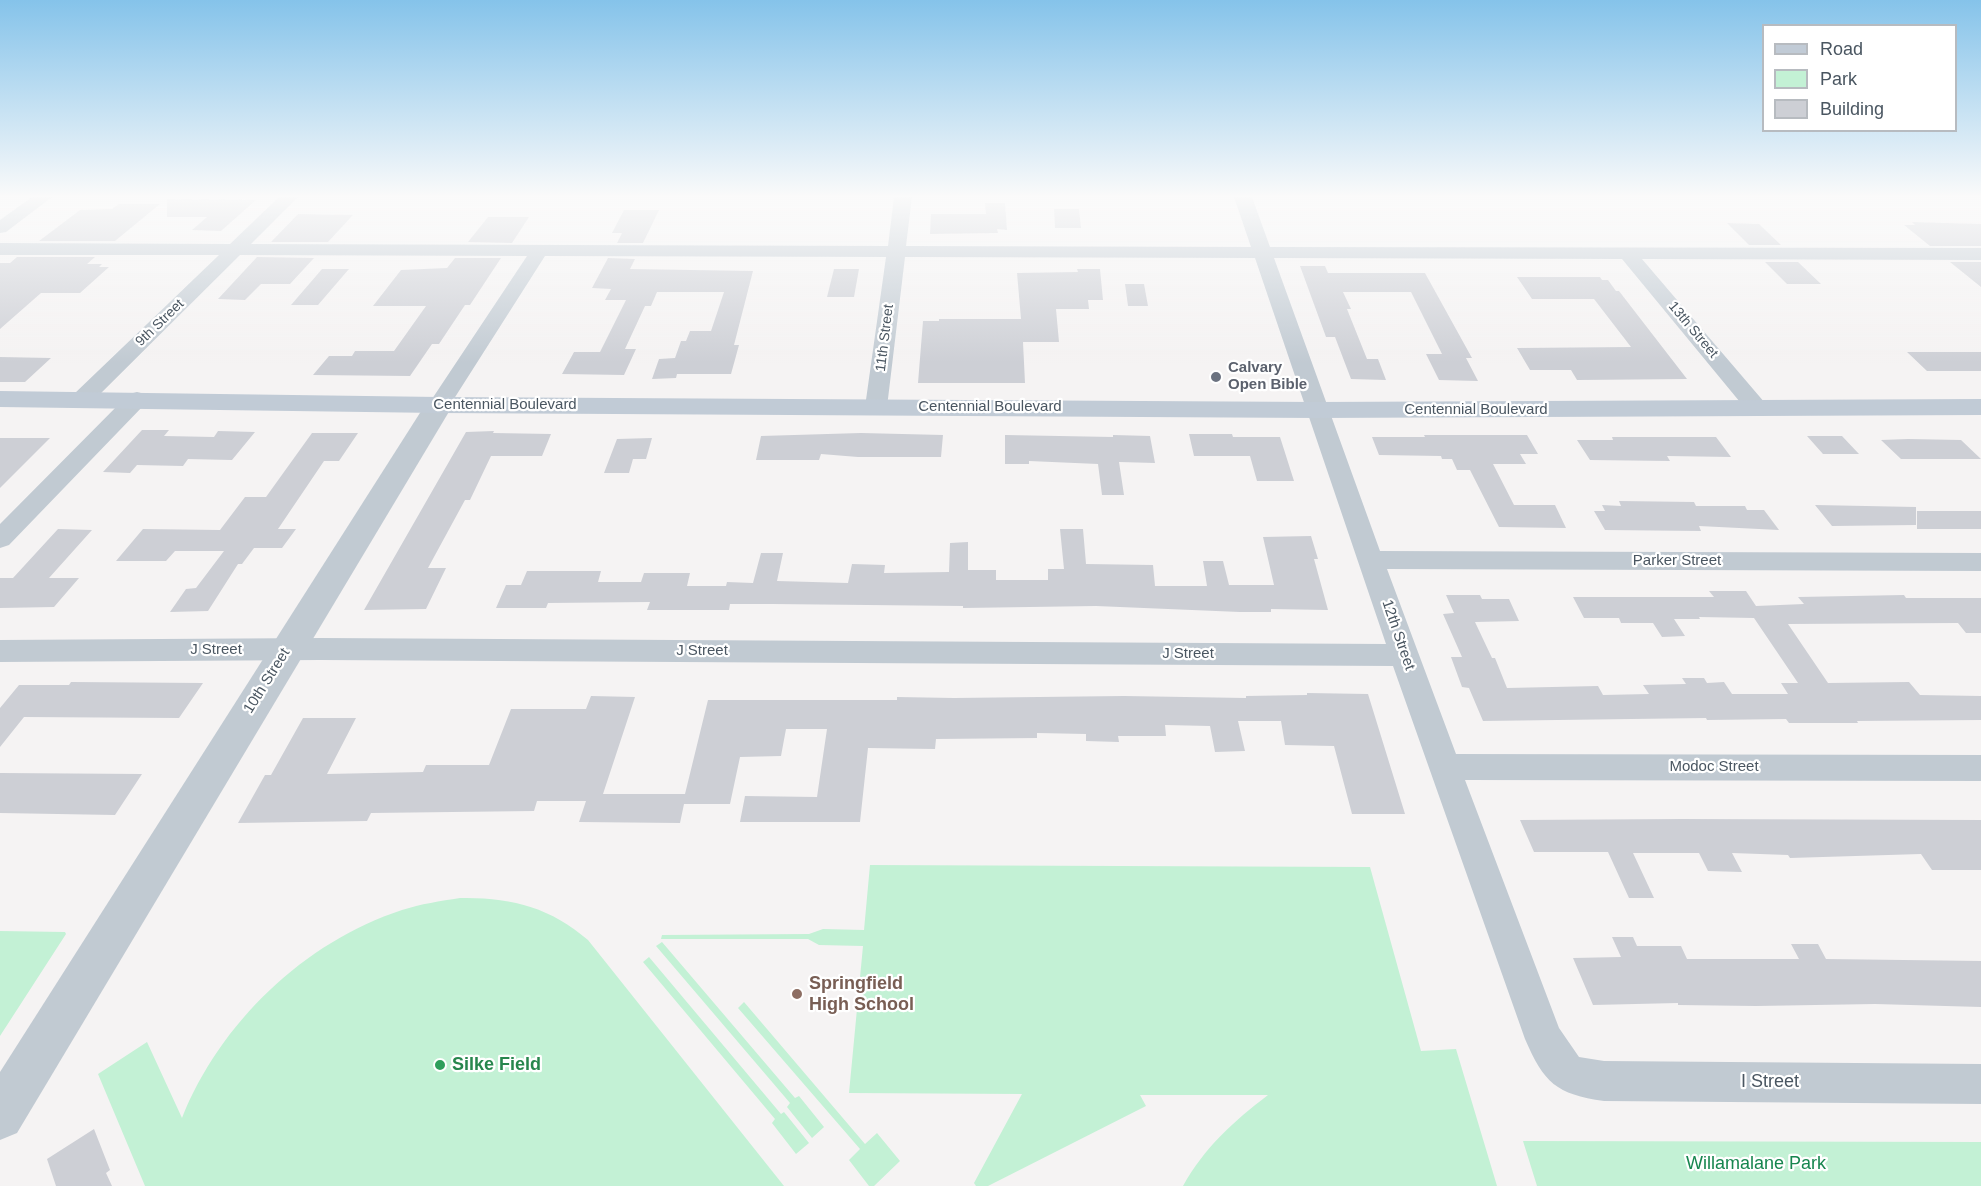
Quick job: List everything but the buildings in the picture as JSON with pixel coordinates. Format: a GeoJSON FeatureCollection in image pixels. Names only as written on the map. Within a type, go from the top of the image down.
{"type":"FeatureCollection","features":[{"type":"Feature","properties":{"kind":"main road","name":"Centennial Boulevard"},"geometry":{"type":"LineString","coordinates":[[0,399],[137,399],[439,405],[1317,410],[1981,407]]}},
{"type":"Feature","properties":{"kind":"street","name":"9th Street"},"geometry":{"type":"LineString","coordinates":[[82,399],[234,252]]}},
{"type":"Feature","properties":{"kind":"street","name":"10th Street"},"geometry":{"type":"LineString","coordinates":[[0,1116],[439,405],[538,252]]}},
{"type":"Feature","properties":{"kind":"street","name":"11th Street"},"geometry":{"type":"LineString","coordinates":[[876,407],[894,252]]}},
{"type":"Feature","properties":{"kind":"street","name":"12th Street"},"geometry":{"type":"LineString","coordinates":[[1262,252],[1404,655],[1544,1039],[1562,1070]]}},
{"type":"Feature","properties":{"kind":"street"},"geometry":{"type":"LineString","coordinates":[[1389,252],[1981,254]]}},
{"type":"Feature","properties":{"kind":"street","name":"13th Street"},"geometry":{"type":"LineString","coordinates":[[1628,253],[1757,408]]}},
{"type":"Feature","properties":{"kind":"street"},"geometry":{"type":"LineString","coordinates":[[0,540],[137,399]]}},
{"type":"Feature","properties":{"kind":"street","name":"Parker Street"},"geometry":{"type":"LineString","coordinates":[[1372,560],[1981,562]]}},
{"type":"Feature","properties":{"kind":"street","name":"J Street"},"geometry":{"type":"LineString","coordinates":[[0,651],[287,649],[1404,655]]}},
{"type":"Feature","properties":{"kind":"street","name":"Modoc Street"},"geometry":{"type":"LineString","coordinates":[[1446,766],[1981,768]]}},
{"type":"Feature","properties":{"kind":"street","name":"I Street"},"geometry":{"type":"LineString","coordinates":[[1562,1070],[1582,1078],[1604,1081],[1981,1084]]}},
{"type":"Feature","properties":{"kind":"green space"},"geometry":{"type":"Polygon","coordinates":[[[870,865],[1370,867],[1421,1051],[1456,1049],[1497,1186],[1183,1186],[1210,1147],[1268,1095],[1140,1095],[1146,1106],[988,1186],[976,1186],[974,1183],[1022,1094],[849,1093],[863,946],[819,945],[808,939],[661,939],[662,935],[809,934],[823,929],[864,930],[870,865]]]}},
{"type":"Feature","properties":{"kind":"green space","name":"Silke Field"},"geometry":{"type":"Polygon","coordinates":[[[460,898],[496,900],[528,906],[559,919],[588,940],[784,1186],[145,1186],[98,1074],[147,1042],[182,1118],[198,1083],[242,1019],[299,965],[366,924],[409,908],[460,898]]]}},
{"type":"Feature","properties":{"kind":"green space"},"geometry":{"type":"Polygon","coordinates":[[[0,931],[65,932],[66,934],[0,1036],[0,931]]]}},
{"type":"Feature","properties":{"kind":"green space"},"geometry":{"type":"Polygon","coordinates":[[[662,942],[795,1098],[799,1096],[824,1127],[812,1138],[787,1107],[790,1103],[656,946],[662,942]]]}},
{"type":"Feature","properties":{"kind":"green space"},"geometry":{"type":"Polygon","coordinates":[[[649,957],[781,1114],[784,1112],[809,1143],[796,1154],[772,1123],[775,1119],[643,962],[649,957]]]}},
{"type":"Feature","properties":{"kind":"green space"},"geometry":{"type":"Polygon","coordinates":[[[744,1002],[865,1144],[877,1133],[900,1161],[874,1186],[869,1186],[849,1160],[860,1149],[738,1008],[744,1002]]]}},
{"type":"Feature","properties":{"kind":"green space","name":"Willamalane Park"},"geometry":{"type":"Polygon","coordinates":[[[1523,1141],[1981,1142],[1981,1186],[1537,1186],[1523,1141]]]}},
{"type":"Feature","properties":{"kind":"place","name":"Calvary Open Bible"},"geometry":{"type":"Point","coordinates":[1216,377]}},
{"type":"Feature","properties":{"kind":"place","name":"Springfield High School"},"geometry":{"type":"Point","coordinates":[797,994]}},
{"type":"Feature","properties":{"kind":"place","name":"Silke Field"},"geometry":{"type":"Point","coordinates":[440,1065]}}]}
